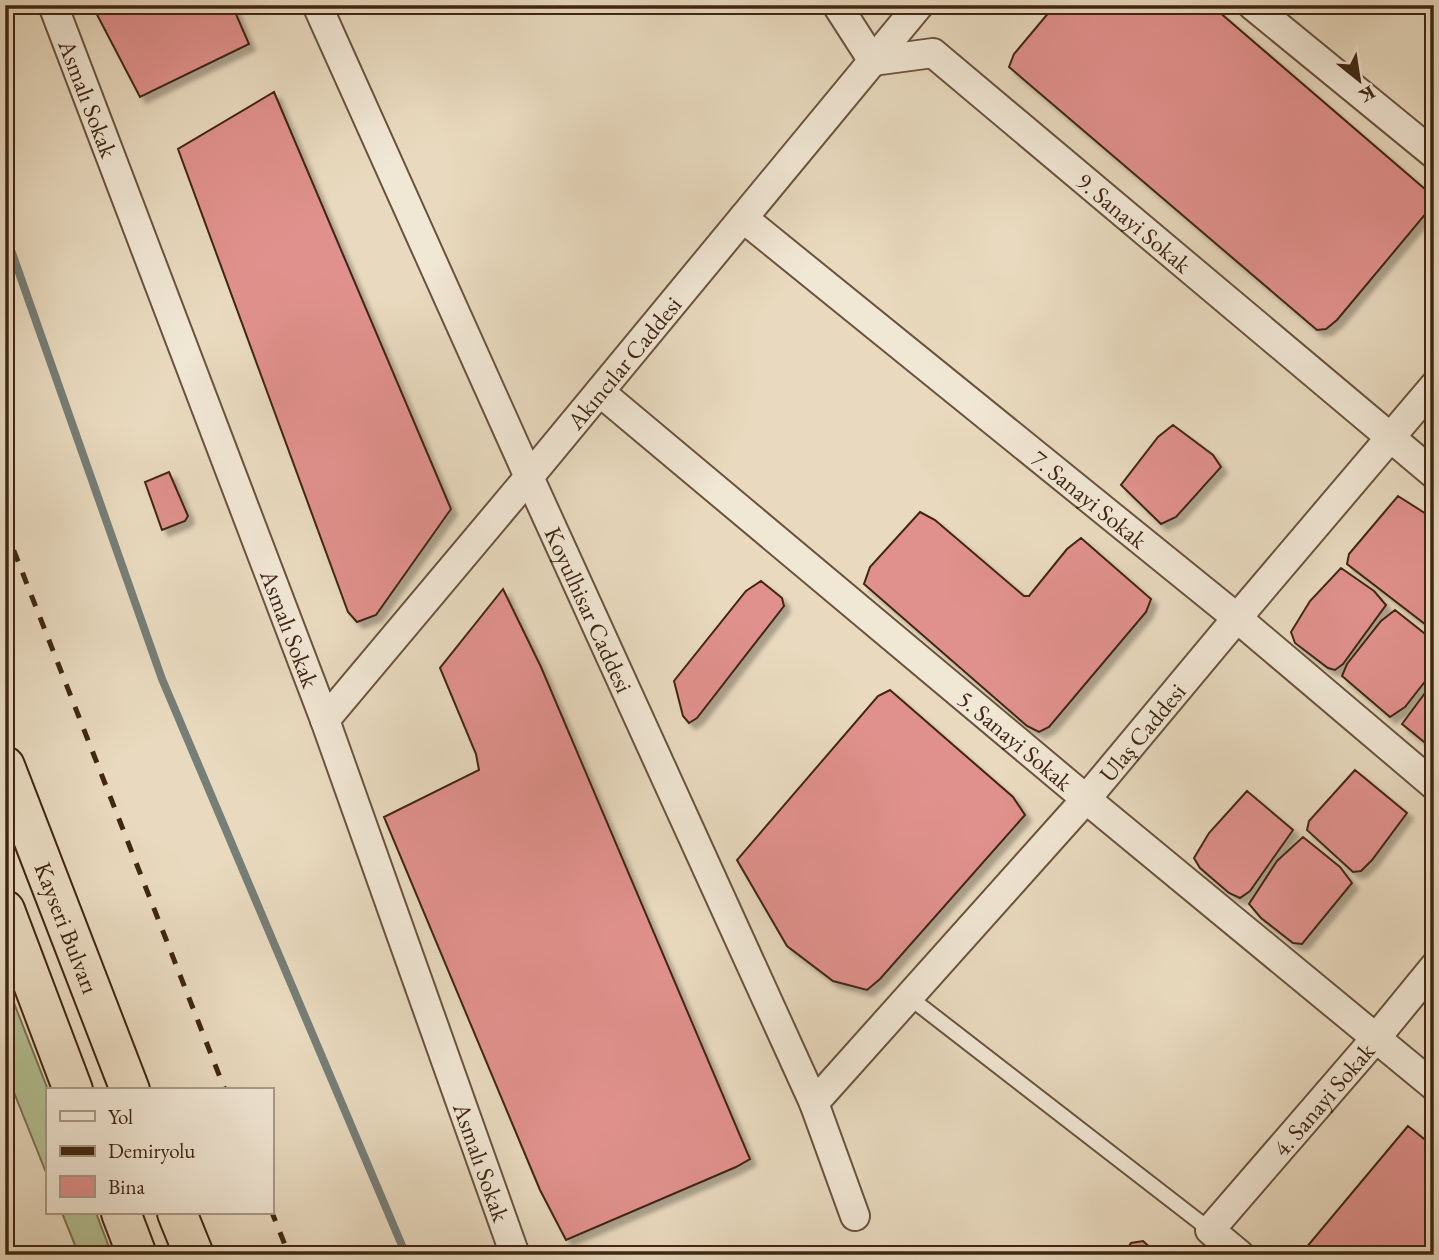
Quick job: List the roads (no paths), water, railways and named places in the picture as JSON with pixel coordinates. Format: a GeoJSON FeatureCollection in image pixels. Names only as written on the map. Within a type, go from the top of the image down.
{"type":"FeatureCollection","features":[{"type":"Feature","properties":{"kind":"highway","name":"Kayseri Bulvarı"},"geometry":{"type":"LineString","coordinates":[[5,766],[129,1088]]}},
{"type":"Feature","properties":{"kind":"highway"},"geometry":{"type":"LineString","coordinates":[[5,910],[73,1088]]}},
{"type":"Feature","properties":{"kind":"highway"},"geometry":{"type":"LineString","coordinates":[[121,1214],[137,1255]]}},
{"type":"Feature","properties":{"kind":"highway"},"geometry":{"type":"LineString","coordinates":[[177,1214],[194,1255]]}},
{"type":"Feature","properties":{"kind":"street","name":"Asmalı Sokak"},"geometry":{"type":"LineString","coordinates":[[53,5],[325,720],[515,1255]]}},
{"type":"Feature","properties":{"kind":"street","name":"Koyulhisar Caddesi"},"geometry":{"type":"LineString","coordinates":[[317,5],[814,1103],[855,1216]]}},
{"type":"Feature","properties":{"kind":"street"},"geometry":{"type":"LineString","coordinates":[[837,5],[873,61]]}},
{"type":"Feature","properties":{"kind":"street","name":"Akıncılar Caddesi"},"geometry":{"type":"LineString","coordinates":[[325,720],[530,477],[919,5]]}},
{"type":"Feature","properties":{"kind":"street"},"geometry":{"type":"LineString","coordinates":[[1252,5],[1434,154]]}},
{"type":"Feature","properties":{"kind":"street","name":"9. Sanayi Sokak"},"geometry":{"type":"LineString","coordinates":[[873,61],[933,53],[1434,474]]}},
{"type":"Feature","properties":{"kind":"street","name":"7. Sanayi Sokak"},"geometry":{"type":"LineString","coordinates":[[743,218],[1237,618],[1434,785]]}},
{"type":"Feature","properties":{"kind":"street","name":"Ulaş Caddesi"},"geometry":{"type":"LineString","coordinates":[[814,1103],[1086,799],[1434,386]]}},
{"type":"Feature","properties":{"kind":"street","name":"5. Sanayi Sokak"},"geometry":{"type":"LineString","coordinates":[[600,392],[1434,1086]]}},
{"type":"Feature","properties":{"kind":"street","name":"4. Sanayi Sokak"},"geometry":{"type":"LineString","coordinates":[[1210,1230],[1434,967]]}},
{"type":"Feature","properties":{"kind":"street"},"geometry":{"type":"LineString","coordinates":[[1210,1230],[1240,1255]]}},
{"type":"Feature","properties":{"kind":"lane"},"geometry":{"type":"LineString","coordinates":[[909,997],[1210,1230]]}},
{"type":"Feature","properties":{"kind":"waterway"},"geometry":{"type":"LineString","coordinates":[[5,233],[162,679],[406,1255]]}},
{"type":"Feature","properties":{"kind":"railway"},"geometry":{"type":"LineString","coordinates":[[5,528],[224,1088]]}},
{"type":"Feature","properties":{"kind":"railway"},"geometry":{"type":"LineString","coordinates":[[273,1214],[289,1255]]}}]}
